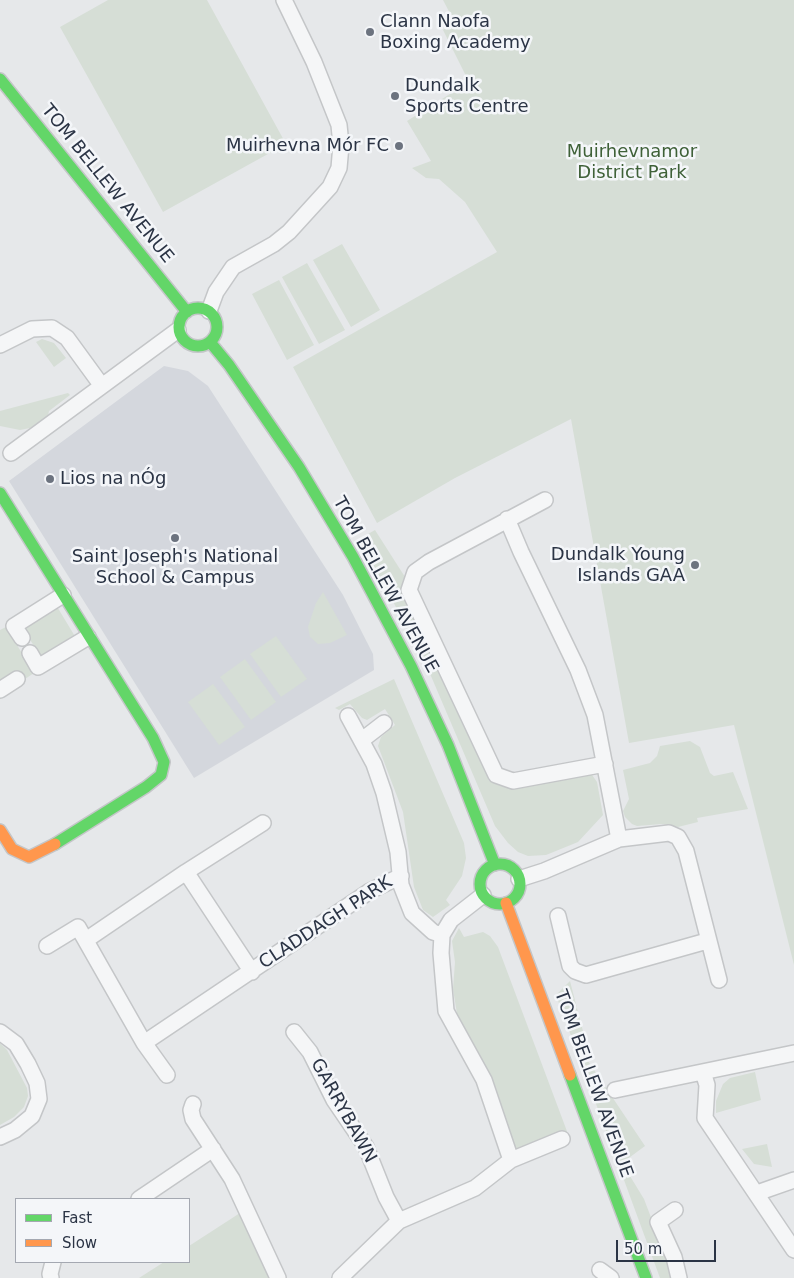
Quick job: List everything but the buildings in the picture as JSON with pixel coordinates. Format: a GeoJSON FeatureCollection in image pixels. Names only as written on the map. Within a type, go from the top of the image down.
{"type":"FeatureCollection","features":[{"type":"Feature","properties":{"kind":"street"},"geometry":{"type":"LineString","coordinates":[[209,311],[216,292],[233,267],[274,244],[289,232],[330,188],[339,168],[341,145],[339,125],[314,62],[284,0]]}},
{"type":"Feature","properties":{"kind":"street","name":"TOM BELLEW AVENUE"},"geometry":{"type":"LineString","coordinates":[[0,79],[187,312]]}},
{"type":"Feature","properties":{"kind":"street"},"geometry":{"type":"LineString","coordinates":[[11,453],[178,330],[180,321],[187,312],[198,308],[209,311],[216,320],[217,332],[210,342],[205,344],[194,345],[184,339],[178,330]]}},
{"type":"Feature","properties":{"kind":"street"},"geometry":{"type":"LineString","coordinates":[[0,345],[32,330],[52,328],[67,338],[102,386]]}},
{"type":"Feature","properties":{"kind":"street","name":"TOM BELLEW AVENUE"},"geometry":{"type":"LineString","coordinates":[[210,342],[299,467],[353,557],[412,666],[440,727],[495,865]]}},
{"type":"Feature","properties":{"kind":"street"},"geometry":{"type":"LineString","coordinates":[[0,493],[88,637],[153,738],[164,762],[161,775],[146,788],[41,853],[29,857],[20,853],[12,848],[0,830]]}},
{"type":"Feature","properties":{"kind":"street"},"geometry":{"type":"LineString","coordinates":[[545,500],[452,548],[420,568],[410,583],[411,597],[496,776],[513,781],[605,764]]}},
{"type":"Feature","properties":{"kind":"street"},"geometry":{"type":"LineString","coordinates":[[508,519],[521,552],[578,670],[596,715],[619,839]]}},
{"type":"Feature","properties":{"kind":"street"},"geometry":{"type":"LineString","coordinates":[[22,638],[14,626],[63,596]]}},
{"type":"Feature","properties":{"kind":"street"},"geometry":{"type":"LineString","coordinates":[[30,653],[38,667],[88,637]]}},
{"type":"Feature","properties":{"kind":"street"},"geometry":{"type":"LineString","coordinates":[[0,690],[17,680]]}},
{"type":"Feature","properties":{"kind":"street","name":"CLADDAGH PARK"},"geometry":{"type":"LineString","coordinates":[[348,716],[374,764],[392,816],[402,886],[412,913],[433,932],[442,935]]}},
{"type":"Feature","properties":{"kind":"street"},"geometry":{"type":"LineString","coordinates":[[362,740],[384,723]]}},
{"type":"Feature","properties":{"kind":"street"},"geometry":{"type":"LineString","coordinates":[[86,940],[262,823]]}},
{"type":"Feature","properties":{"kind":"street"},"geometry":{"type":"LineString","coordinates":[[519,879],[544,871],[619,839],[669,833],[678,837],[686,851],[707,941],[719,980]]}},
{"type":"Feature","properties":{"kind":"street"},"geometry":{"type":"LineString","coordinates":[[495,865],[504,865],[512,869],[519,879],[518,893],[506,904],[492,903],[483,895],[480,885],[481,878],[487,869],[495,865]]}},
{"type":"Feature","properties":{"kind":"street","name":"CLADDAGH PARK"},"geometry":{"type":"LineString","coordinates":[[186,872],[252,972]]}},
{"type":"Feature","properties":{"kind":"street","name":"CLADDAGH PARK"},"geometry":{"type":"LineString","coordinates":[[144,1043],[370,891],[400,876]]}},
{"type":"Feature","properties":{"kind":"street"},"geometry":{"type":"LineString","coordinates":[[483,895],[451,920],[442,935],[441,953],[446,1011],[484,1080],[511,1160]]}},
{"type":"Feature","properties":{"kind":"street","name":"TOM BELLEW AVENUE"},"geometry":{"type":"LineString","coordinates":[[506,904],[646,1278]]}},
{"type":"Feature","properties":{"kind":"street"},"geometry":{"type":"LineString","coordinates":[[558,916],[570,966],[574,971],[586,975],[707,941]]}},
{"type":"Feature","properties":{"kind":"street"},"geometry":{"type":"LineString","coordinates":[[47,946],[78,927],[144,1043],[167,1076]]}},
{"type":"Feature","properties":{"kind":"street"},"geometry":{"type":"LineString","coordinates":[[0,1032],[16,1044],[28,1064],[37,1083],[39,1099],[32,1116],[15,1130],[0,1137]]}},
{"type":"Feature","properties":{"kind":"street","name":"GARRYBAWN"},"geometry":{"type":"LineString","coordinates":[[294,1032],[310,1052],[334,1100],[366,1147],[399,1221]]}},
{"type":"Feature","properties":{"kind":"street"},"geometry":{"type":"LineString","coordinates":[[615,1090],[794,1053]]}},
{"type":"Feature","properties":{"kind":"street"},"geometry":{"type":"LineString","coordinates":[[703,1072],[707,1085],[705,1118],[794,1250]]}},
{"type":"Feature","properties":{"kind":"street"},"geometry":{"type":"LineString","coordinates":[[193,1104],[191,1110],[193,1120],[232,1179],[278,1278]]}},
{"type":"Feature","properties":{"kind":"street"},"geometry":{"type":"LineString","coordinates":[[340,1278],[399,1221],[475,1188],[511,1160],[562,1139]]}},
{"type":"Feature","properties":{"kind":"street"},"geometry":{"type":"LineString","coordinates":[[140,1198],[213,1149]]}},
{"type":"Feature","properties":{"kind":"street"},"geometry":{"type":"LineString","coordinates":[[757,1193],[794,1180]]}},
{"type":"Feature","properties":{"kind":"street"},"geometry":{"type":"LineString","coordinates":[[675,1210],[658,1222],[674,1257],[679,1278]]}},
{"type":"Feature","properties":{"kind":"street"},"geometry":{"type":"LineString","coordinates":[[51,1278],[52,1263]]}},
{"type":"Feature","properties":{"kind":"shaded area","name":"Saint Joseph's National School & Campus"},"geometry":{"type":"Polygon","coordinates":[[[164,366],[188,371],[208,386],[343,595],[373,654],[374,670],[194,778],[9,481],[164,366]]]}},
{"type":"Feature","properties":{"kind":"green space"},"geometry":{"type":"Polygon","coordinates":[[[108,0],[207,0],[286,144],[163,212],[60,27],[108,0]]]}},
{"type":"Feature","properties":{"kind":"green space","name":"Muirhevnamor District Park"},"geometry":{"type":"Polygon","coordinates":[[[443,0],[794,0],[794,965],[734,725],[629,743],[571,419],[455,478],[377,523],[293,367],[497,252],[465,202],[439,179],[426,178],[412,168],[431,161],[407,121],[469,82],[443,30],[455,23],[443,0]]]}},
{"type":"Feature","properties":{"kind":"green space"},"geometry":{"type":"Polygon","coordinates":[[[342,244],[380,310],[351,327],[313,260],[342,244]]]}},
{"type":"Feature","properties":{"kind":"green space"},"geometry":{"type":"Polygon","coordinates":[[[307,263],[345,330],[319,344],[282,277],[307,263]]]}},
{"type":"Feature","properties":{"kind":"green space"},"geometry":{"type":"Polygon","coordinates":[[[279,280],[314,345],[287,360],[252,294],[279,280]]]}},
{"type":"Feature","properties":{"kind":"green space"},"geometry":{"type":"Polygon","coordinates":[[[42,339],[54,343],[66,358],[54,367],[36,342],[42,339]]]}},
{"type":"Feature","properties":{"kind":"green space"},"geometry":{"type":"Polygon","coordinates":[[[68,393],[70,395],[49,411],[48,416],[30,428],[20,430],[0,426],[0,411],[68,393]]]}},
{"type":"Feature","properties":{"kind":"green space"},"geometry":{"type":"Polygon","coordinates":[[[375,530],[405,577],[403,584],[493,781],[505,787],[515,788],[590,772],[597,782],[603,815],[578,842],[546,855],[528,856],[518,852],[508,843],[495,826],[422,655],[359,539],[375,530]]]}},
{"type":"Feature","properties":{"kind":"green space"},"geometry":{"type":"Polygon","coordinates":[[[323,592],[347,635],[330,643],[318,644],[310,637],[308,627],[316,603],[323,592]]]}},
{"type":"Feature","properties":{"kind":"green space"},"geometry":{"type":"Polygon","coordinates":[[[56,605],[76,638],[41,657],[22,627],[56,605]]]}},
{"type":"Feature","properties":{"kind":"green space"},"geometry":{"type":"Polygon","coordinates":[[[6,627],[34,673],[22,681],[0,684],[0,630],[6,627]]]}},
{"type":"Feature","properties":{"kind":"green space"},"geometry":{"type":"Polygon","coordinates":[[[276,636],[307,679],[281,697],[250,654],[276,636]]]}},
{"type":"Feature","properties":{"kind":"green space"},"geometry":{"type":"Polygon","coordinates":[[[245,659],[276,702],[251,720],[220,677],[245,659]]]}},
{"type":"Feature","properties":{"kind":"green space"},"geometry":{"type":"Polygon","coordinates":[[[394,679],[464,843],[466,858],[462,876],[446,900],[450,905],[433,917],[423,910],[414,887],[403,812],[378,746],[381,737],[395,725],[385,709],[367,720],[362,718],[350,704],[339,710],[335,708],[394,679]]]}},
{"type":"Feature","properties":{"kind":"green space"},"geometry":{"type":"Polygon","coordinates":[[[213,684],[245,727],[219,745],[188,702],[213,684]]]}},
{"type":"Feature","properties":{"kind":"green space"},"geometry":{"type":"Polygon","coordinates":[[[690,741],[700,747],[710,773],[714,776],[733,772],[748,809],[697,818],[698,822],[678,827],[662,824],[637,826],[632,824],[625,817],[623,811],[629,799],[623,770],[650,763],[657,756],[660,746],[690,741]]]}},
{"type":"Feature","properties":{"kind":"green space"},"geometry":{"type":"Polygon","coordinates":[[[459,928],[464,937],[483,932],[490,936],[498,947],[568,1134],[519,1151],[515,1148],[491,1081],[458,1020],[453,989],[455,962],[452,941],[459,928]]]}},
{"type":"Feature","properties":{"kind":"green space"},"geometry":{"type":"Polygon","coordinates":[[[570,981],[585,1039],[578,1046],[645,1146],[622,1163],[644,1199],[674,1278],[660,1278],[556,995],[570,981]]]}},
{"type":"Feature","properties":{"kind":"green space"},"geometry":{"type":"Polygon","coordinates":[[[0,1043],[7,1050],[27,1088],[28,1096],[24,1107],[14,1117],[0,1125],[0,1043]]]}},
{"type":"Feature","properties":{"kind":"green space"},"geometry":{"type":"Polygon","coordinates":[[[755,1072],[761,1100],[716,1113],[716,1101],[723,1084],[730,1078],[755,1072]]]}},
{"type":"Feature","properties":{"kind":"green space"},"geometry":{"type":"Polygon","coordinates":[[[767,1144],[772,1167],[754,1164],[742,1149],[767,1144]]]}},
{"type":"Feature","properties":{"kind":"green space"},"geometry":{"type":"Polygon","coordinates":[[[240,1213],[270,1278],[139,1278],[162,1263],[190,1263],[190,1245],[240,1213]]]}},
{"type":"Feature","properties":{"kind":"traffic: fast"},"geometry":{"type":"LineString","coordinates":[[0,79],[187,312]]}},
{"type":"Feature","properties":{"kind":"traffic: fast"},"geometry":{"type":"LineString","coordinates":[[198,308],[211,314],[217,327],[211,340],[198,346],[185,340],[179,327],[185,314],[198,308]]}},
{"type":"Feature","properties":{"kind":"traffic: fast"},"geometry":{"type":"LineString","coordinates":[[210,342],[229,365],[299,467],[353,557],[411,666],[448,745],[495,865]]}},
{"type":"Feature","properties":{"kind":"traffic: fast"},"geometry":{"type":"LineString","coordinates":[[0,493],[153,738],[164,762],[161,775],[146,787],[55,844]]}},
{"type":"Feature","properties":{"kind":"traffic: fast"},"geometry":{"type":"LineString","coordinates":[[500,864],[514,870],[520,884],[514,898],[500,904],[486,898],[480,884],[486,870],[500,864]]}},
{"type":"Feature","properties":{"kind":"traffic: fast"},"geometry":{"type":"LineString","coordinates":[[570,1075],[646,1278]]}},
{"type":"Feature","properties":{"kind":"traffic: slow"},"geometry":{"type":"LineString","coordinates":[[0,830],[12,849],[29,857],[55,844]]}},
{"type":"Feature","properties":{"kind":"traffic: slow"},"geometry":{"type":"LineString","coordinates":[[506,903],[570,1075]]}},
{"type":"Feature","properties":{"kind":"place","name":"Clann Naofa Boxing Academy"},"geometry":{"type":"Point","coordinates":[370,32]}},
{"type":"Feature","properties":{"kind":"place","name":"Dundalk Sports Centre"},"geometry":{"type":"Point","coordinates":[395,96]}},
{"type":"Feature","properties":{"kind":"place","name":"Muirhevna Mór FC"},"geometry":{"type":"Point","coordinates":[399,146]}},
{"type":"Feature","properties":{"kind":"place","name":"Lios na nÓg"},"geometry":{"type":"Point","coordinates":[50,479]}},
{"type":"Feature","properties":{"kind":"place","name":"Saint Joseph's National School & Campus"},"geometry":{"type":"Point","coordinates":[175,538]}},
{"type":"Feature","properties":{"kind":"place","name":"Dundalk Young Islands GAA"},"geometry":{"type":"Point","coordinates":[695,565]}}]}
